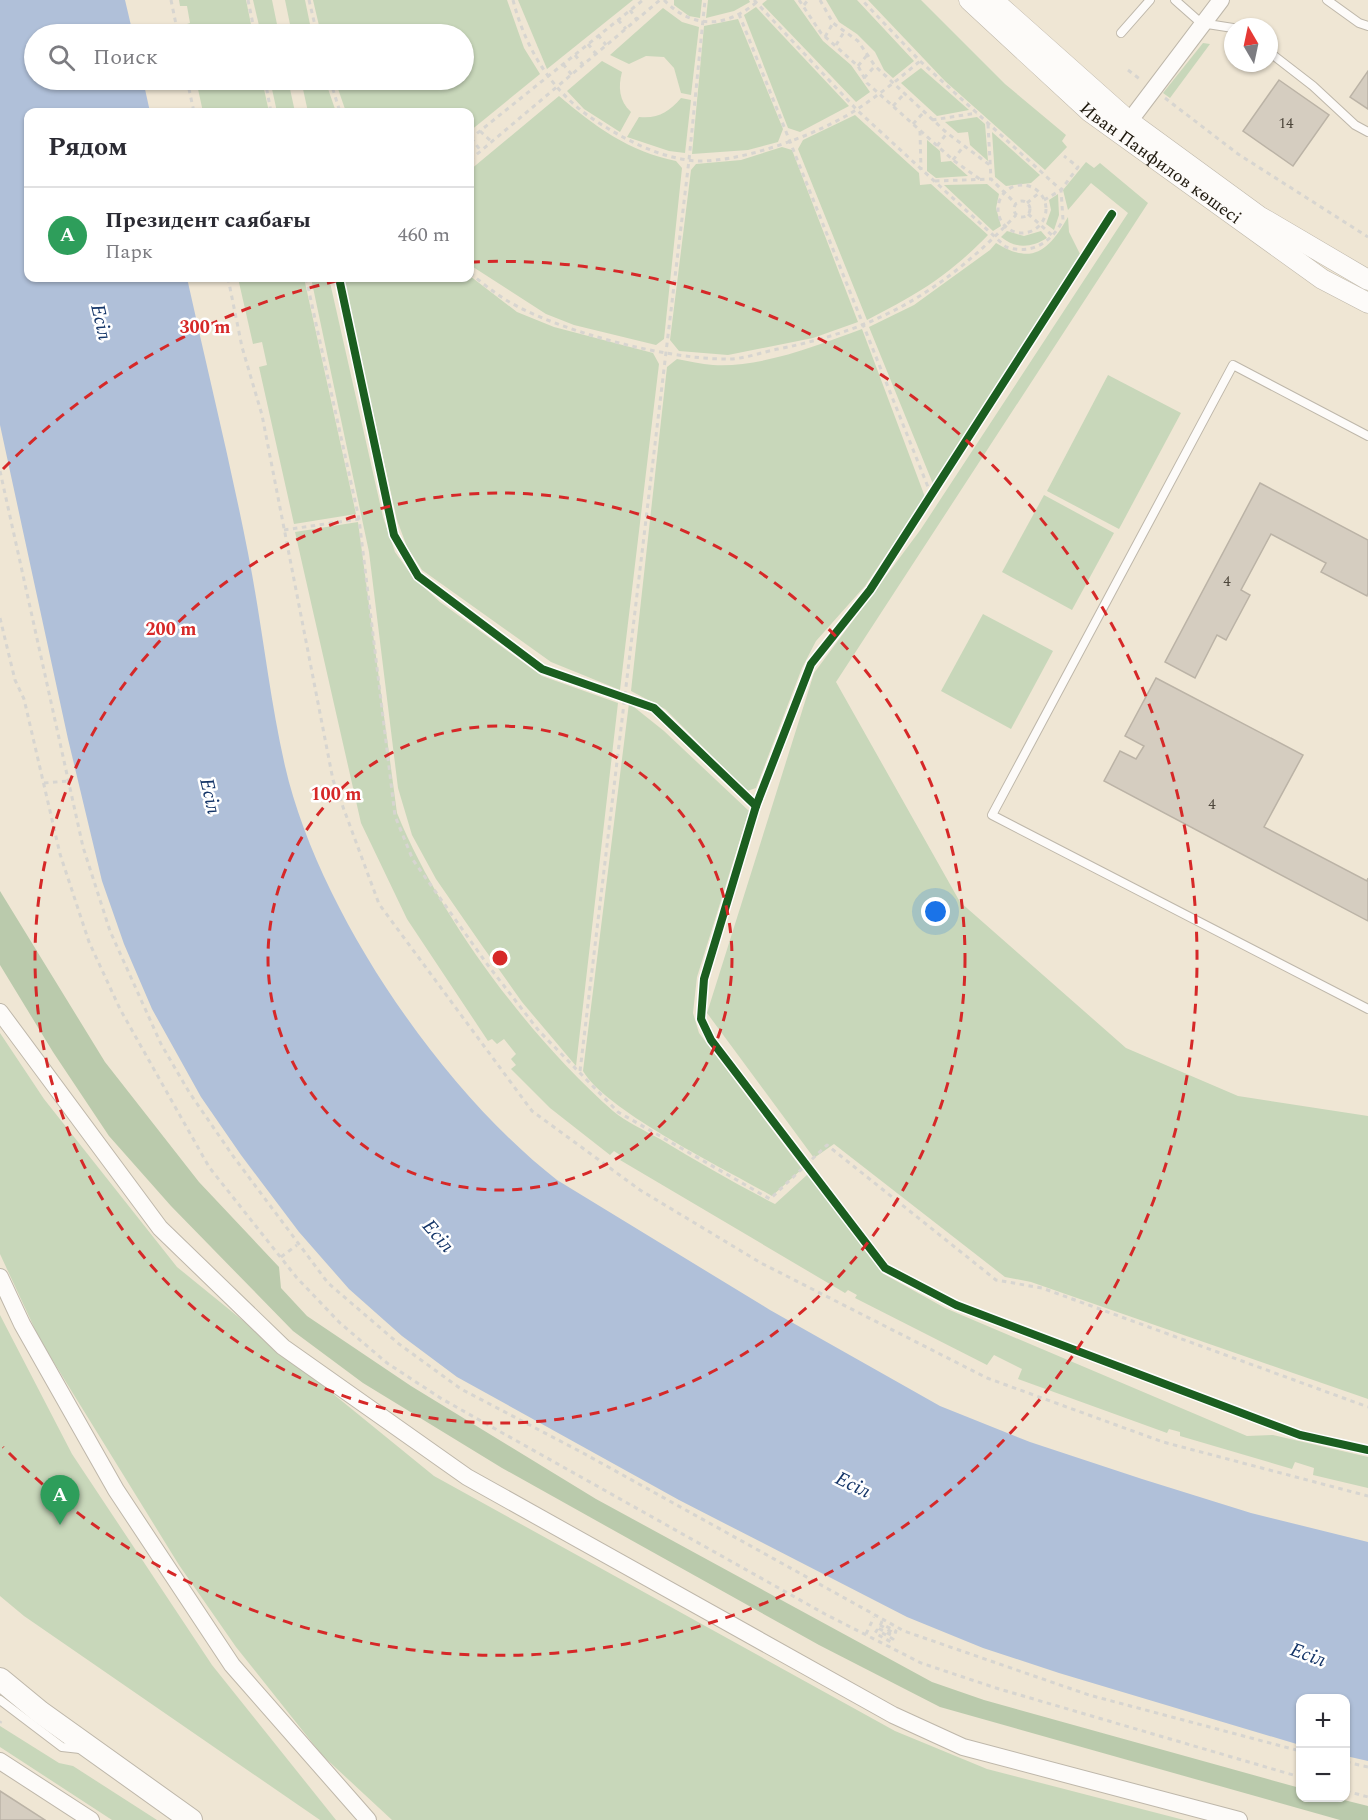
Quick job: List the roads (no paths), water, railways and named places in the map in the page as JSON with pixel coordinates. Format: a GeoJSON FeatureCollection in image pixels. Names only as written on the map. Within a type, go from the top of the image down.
{"type":"FeatureCollection","features":[{"type":"Feature","properties":{"kind":"main road"},"geometry":{"type":"LineString","coordinates":[[0,1679],[92,1750],[191,1820]]}},
{"type":"Feature","properties":{"kind":"street","name":"Иван Панфилов көшесі"},"geometry":{"type":"LineString","coordinates":[[969,0],[1090,112],[1125,127],[1259,216],[1368,280]]}},
{"type":"Feature","properties":{"kind":"street","name":"Иван Панфилов көшесі"},"geometry":{"type":"LineString","coordinates":[[993,0],[1125,127],[1322,279],[1368,303]]}},
{"type":"Feature","properties":{"kind":"street"},"geometry":{"type":"LineString","coordinates":[[1125,127],[1201,23],[1221,0]]}},
{"type":"Feature","properties":{"kind":"street"},"geometry":{"type":"LineString","coordinates":[[0,1012],[28,1054],[160,1228],[283,1347],[466,1477],[883,1709],[963,1747],[1239,1820]]}},
{"type":"Feature","properties":{"kind":"street"},"geometry":{"type":"LineString","coordinates":[[0,1277],[22,1324],[116,1490],[232,1665],[368,1820]]}},
{"type":"Feature","properties":{"kind":"street"},"geometry":{"type":"LineString","coordinates":[[0,1761],[91,1820]]}},
{"type":"Feature","properties":{"kind":"lane"},"geometry":{"type":"LineString","coordinates":[[1121,33],[1150,0]]}},
{"type":"Feature","properties":{"kind":"lane"},"geometry":{"type":"LineString","coordinates":[[1175,0],[1201,23],[1224,27]]}},
{"type":"Feature","properties":{"kind":"lane"},"geometry":{"type":"LineString","coordinates":[[1327,0],[1359,23],[1368,26]]}},
{"type":"Feature","properties":{"kind":"lane"},"geometry":{"type":"LineString","coordinates":[[1278,59],[1313,86],[1355,125],[1368,132]]}},
{"type":"Feature","properties":{"kind":"lane"},"geometry":{"type":"LineString","coordinates":[[1368,436],[1233,365],[992,815],[1368,1009]]}},
{"type":"Feature","properties":{"kind":"lane"},"geometry":{"type":"LineString","coordinates":[[0,1700],[62,1747],[92,1750]]}},
{"type":"Feature","properties":{"kind":"water","name":"Есіл"},"geometry":{"type":"Polygon","coordinates":[[[0,0],[125,0],[131,24],[24,24],[24,90],[145,90],[149,108],[24,108],[24,282],[188,282],[248,553],[279,740],[301,821],[325,879],[355,937],[390,993],[429,1047],[470,1098],[513,1142],[557,1180],[770,1310],[940,1406],[1030,1442],[1142,1479],[1251,1513],[1368,1542],[1368,1761],[1350,1757],[1350,1694],[1296,1694],[1296,1744],[983,1648],[907,1617],[679,1500],[457,1377],[402,1336],[349,1289],[299,1232],[201,1097],[152,1009],[124,944],[102,881],[68,739],[0,425],[0,0]]]}},
{"type":"Feature","properties":{"kind":"place","name":"Президент саябағы"},"geometry":{"type":"Point","coordinates":[60,1525]}}]}
